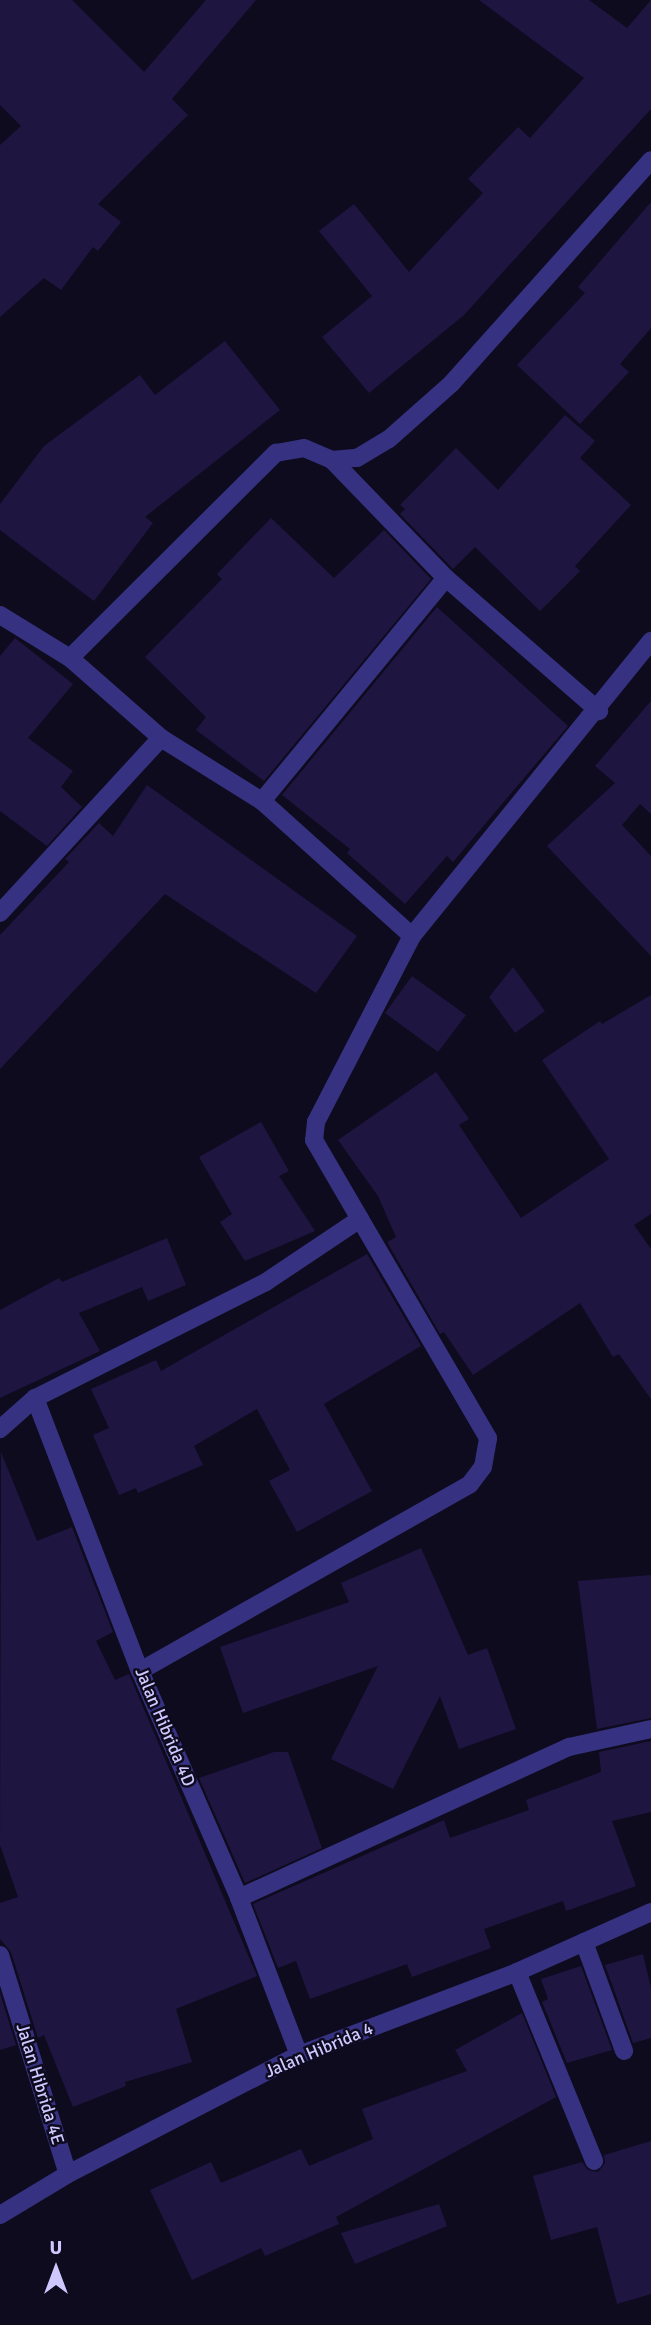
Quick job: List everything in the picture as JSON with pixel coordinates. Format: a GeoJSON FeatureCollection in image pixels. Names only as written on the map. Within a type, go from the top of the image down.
{"type":"FeatureCollection","features":[{"type":"Feature","properties":{"kind":"street"},"geometry":{"type":"LineString","coordinates":[[332,460],[357,458],[389,439],[451,384],[651,160]]}},
{"type":"Feature","properties":{"kind":"street"},"geometry":{"type":"LineString","coordinates":[[70,658],[276,453],[304,448],[332,460],[446,578],[599,711]]}},
{"type":"Feature","properties":{"kind":"street"},"geometry":{"type":"LineString","coordinates":[[262,801],[446,578]]}},
{"type":"Feature","properties":{"kind":"street"},"geometry":{"type":"LineString","coordinates":[[0,615],[70,658],[161,738],[262,801],[412,936]]}},
{"type":"Feature","properties":{"kind":"street"},"geometry":{"type":"LineString","coordinates":[[140,1671],[470,1484],[483,1467],[488,1438],[314,1140],[316,1122],[412,936],[599,711],[651,641]]}},
{"type":"Feature","properties":{"kind":"street"},"geometry":{"type":"LineString","coordinates":[[0,913],[161,738]]}},
{"type":"Feature","properties":{"kind":"street"},"geometry":{"type":"LineString","coordinates":[[0,1429],[35,1398],[266,1282],[359,1219]]}},
{"type":"Feature","properties":{"kind":"street","name":"Jalan Hibrida 4D"},"geometry":{"type":"LineString","coordinates":[[35,1398],[140,1671],[239,1898],[299,2054]]}},
{"type":"Feature","properties":{"kind":"street"},"geometry":{"type":"LineString","coordinates":[[239,1898],[569,1747],[651,1729]]}},
{"type":"Feature","properties":{"kind":"street","name":"Jalan Hibrida 4"},"geometry":{"type":"LineString","coordinates":[[0,2215],[68,2174],[299,2054],[517,1972],[651,1912]]}},
{"type":"Feature","properties":{"kind":"street"},"geometry":{"type":"LineString","coordinates":[[584,1942],[624,2051]]}},
{"type":"Feature","properties":{"kind":"street","name":"Jalan Hibrida 4E"},"geometry":{"type":"LineString","coordinates":[[0,1955],[68,2174]]}},
{"type":"Feature","properties":{"kind":"street"},"geometry":{"type":"LineString","coordinates":[[517,1972],[594,2161]]}},
{"type":"Feature","properties":{"kind":"building"},"geometry":{"type":"Polygon","coordinates":[[[0,0],[72,0],[144,72],[206,0],[256,0],[172,99],[188,115],[98,204],[121,222],[98,251],[93,247],[61,290],[44,278],[0,317],[0,145],[21,126],[0,105],[0,0]]]}},
{"type":"Feature","properties":{"kind":"building"},"geometry":{"type":"Polygon","coordinates":[[[479,0],[589,0],[627,28],[651,0],[651,109],[464,315],[369,393],[322,337],[372,296],[319,231],[354,204],[409,272],[483,193],[468,179],[518,127],[530,138],[584,78],[479,0]]]}},
{"type":"Feature","properties":{"kind":"building"},"geometry":{"type":"Polygon","coordinates":[[[651,202],[651,328],[620,364],[629,372],[580,424],[517,365],[585,293],[578,287],[651,202]]]}},
{"type":"Feature","properties":{"kind":"building"},"geometry":{"type":"Polygon","coordinates":[[[225,341],[280,410],[145,517],[153,523],[94,601],[0,530],[0,504],[44,446],[140,375],[155,395],[225,341]]]}},
{"type":"Feature","properties":{"kind":"building"},"geometry":{"type":"Polygon","coordinates":[[[565,415],[595,441],[580,458],[631,505],[575,566],[580,571],[540,611],[475,547],[453,569],[400,514],[405,509],[400,505],[456,448],[498,490],[565,415]]]}},
{"type":"Feature","properties":{"kind":"building"},"geometry":{"type":"Polygon","coordinates":[[[271,518],[334,578],[384,530],[431,579],[264,781],[196,730],[206,717],[145,657],[222,579],[217,574],[271,518]]]}},
{"type":"Feature","properties":{"kind":"building"},"geometry":{"type":"Polygon","coordinates":[[[437,607],[568,726],[453,862],[447,856],[405,904],[347,853],[350,849],[282,795],[437,607]]]}},
{"type":"Feature","properties":{"kind":"building"},"geometry":{"type":"Polygon","coordinates":[[[15,638],[73,684],[28,738],[73,771],[61,787],[82,807],[47,846],[0,811],[0,656],[15,638]]]}},
{"type":"Feature","properties":{"kind":"building"},"geometry":{"type":"Polygon","coordinates":[[[651,701],[651,814],[640,804],[622,825],[651,856],[651,956],[547,846],[615,783],[595,766],[651,701]]]}},
{"type":"Feature","properties":{"kind":"building"},"geometry":{"type":"Polygon","coordinates":[[[147,785],[357,936],[316,993],[165,894],[0,1069],[0,935],[69,862],[65,859],[99,823],[113,836],[147,785]]]}},
{"type":"Feature","properties":{"kind":"building"},"geometry":{"type":"Polygon","coordinates":[[[513,967],[545,1011],[515,1033],[489,997],[513,967]]]}},
{"type":"Feature","properties":{"kind":"building"},"geometry":{"type":"Polygon","coordinates":[[[412,976],[466,1015],[438,1052],[385,1013],[412,976]]]}},
{"type":"Feature","properties":{"kind":"building"},"geometry":{"type":"Polygon","coordinates":[[[651,995],[651,1214],[634,1225],[651,1249],[651,1399],[619,1354],[613,1357],[580,1303],[473,1375],[444,1332],[440,1334],[387,1242],[396,1237],[378,1196],[338,1140],[436,1072],[469,1119],[459,1125],[521,1218],[609,1159],[542,1060],[600,1021],[602,1024],[651,995]]]}},
{"type":"Feature","properties":{"kind":"building"},"geometry":{"type":"Polygon","coordinates":[[[261,1122],[289,1171],[279,1176],[315,1231],[245,1261],[220,1222],[232,1214],[199,1157],[261,1122]]]}},
{"type":"Feature","properties":{"kind":"building"},"geometry":{"type":"Polygon","coordinates":[[[167,1238],[186,1285],[148,1301],[142,1287],[79,1313],[100,1351],[0,1398],[0,1310],[59,1278],[62,1282],[167,1238]]]}},
{"type":"Feature","properties":{"kind":"building"},"geometry":{"type":"Polygon","coordinates":[[[367,1254],[421,1346],[324,1404],[372,1491],[297,1532],[269,1481],[290,1470],[257,1409],[194,1446],[203,1465],[138,1493],[136,1488],[119,1495],[93,1435],[109,1428],[91,1389],[156,1360],[161,1371],[367,1254]]]}},
{"type":"Feature","properties":{"kind":"building"},"geometry":{"type":"Polygon","coordinates":[[[1,1452],[37,1541],[72,1527],[113,1632],[96,1641],[115,1680],[129,1674],[257,1976],[176,2009],[192,2062],[125,2082],[126,2086],[73,2107],[44,2035],[38,2038],[11,1952],[0,1939],[0,1903],[18,1897],[0,1845],[1,1452]]]}},
{"type":"Feature","properties":{"kind":"building"},"geometry":{"type":"Polygon","coordinates":[[[421,1548],[468,1655],[487,1648],[516,1729],[459,1749],[440,1696],[393,1789],[331,1759],[378,1666],[243,1713],[220,1647],[349,1602],[341,1583],[421,1548]]]}},
{"type":"Feature","properties":{"kind":"building"},"geometry":{"type":"Polygon","coordinates":[[[651,1575],[651,1718],[597,1729],[578,1581],[651,1575]]]}},
{"type":"Feature","properties":{"kind":"building"},"geometry":{"type":"Polygon","coordinates":[[[651,1741],[651,1812],[612,1821],[636,1886],[566,1911],[563,1901],[484,1929],[491,1948],[412,1977],[407,1964],[310,1999],[296,1961],[278,1968],[253,1904],[444,1820],[450,1838],[529,1810],[526,1800],[601,1772],[599,1752],[651,1741]]]}},
{"type":"Feature","properties":{"kind":"building"},"geometry":{"type":"Polygon","coordinates":[[[274,1752],[288,1752],[322,1848],[245,1883],[199,1778],[274,1752]]]}},
{"type":"Feature","properties":{"kind":"building"},"geometry":{"type":"Polygon","coordinates":[[[643,1954],[651,1988],[651,2038],[633,2043],[605,1965],[643,1954]]]}},
{"type":"Feature","properties":{"kind":"building"},"geometry":{"type":"Polygon","coordinates":[[[581,1966],[612,2050],[567,2063],[542,2002],[548,1999],[541,1979],[581,1966]]]}},
{"type":"Feature","properties":{"kind":"building"},"geometry":{"type":"Polygon","coordinates":[[[0,1993],[16,2045],[0,2050],[0,1993]]]}},
{"type":"Feature","properties":{"kind":"building"},"geometry":{"type":"Polygon","coordinates":[[[522,2013],[556,2097],[336,2217],[339,2224],[265,2256],[261,2248],[192,2280],[150,2190],[211,2162],[221,2183],[301,2149],[309,2166],[373,2139],[362,2109],[467,2071],[455,2050],[522,2013]]]}},
{"type":"Feature","properties":{"kind":"building"},"geometry":{"type":"Polygon","coordinates":[[[651,2141],[651,2294],[617,2304],[597,2227],[551,2240],[533,2176],[582,2162],[588,2170],[598,2172],[605,2163],[604,2155],[651,2141]]]}},
{"type":"Feature","properties":{"kind":"building"},"geometry":{"type":"Polygon","coordinates":[[[439,2204],[447,2226],[355,2264],[341,2233],[439,2204]]]}}]}
